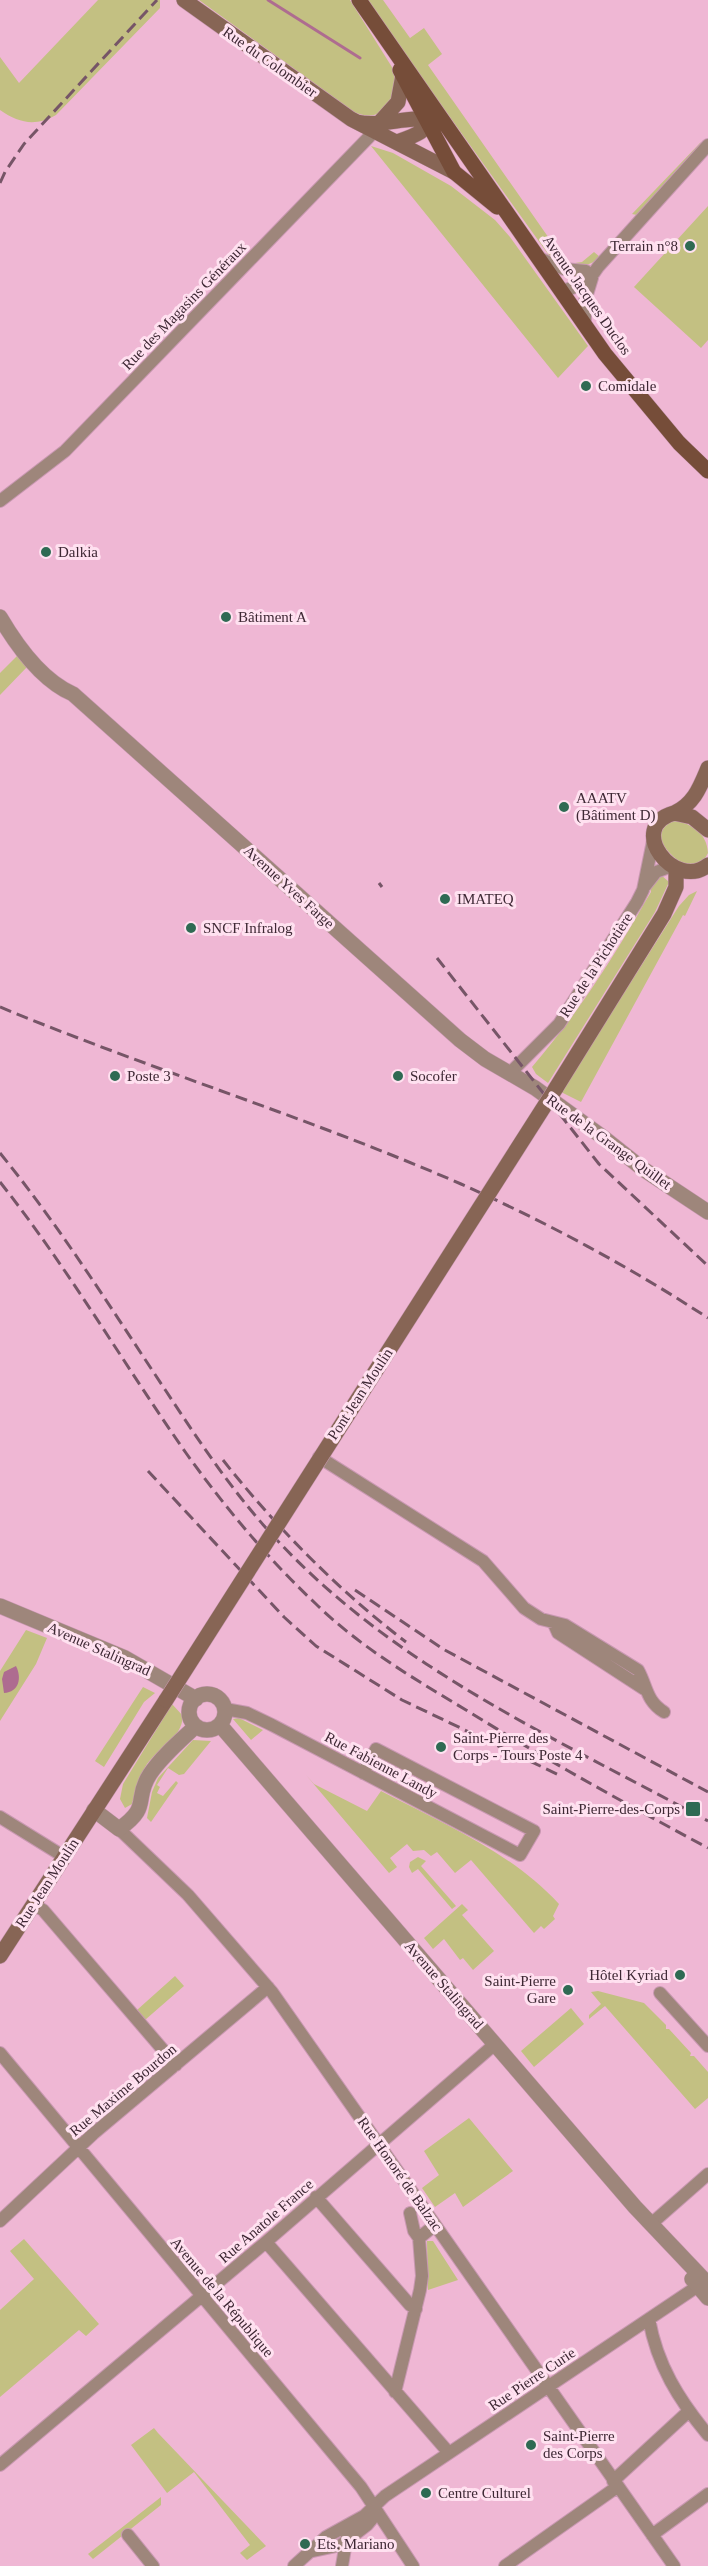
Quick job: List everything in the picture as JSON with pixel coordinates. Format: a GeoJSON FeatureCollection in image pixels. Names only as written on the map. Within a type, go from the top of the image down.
{"type":"FeatureCollection","features":[{"type":"Feature","properties":{"kind":"main road","name":"Rue du Colombier"},"geometry":{"type":"LineString","coordinates":[[184,0],[357,122],[377,127],[397,142],[454,172]]}},
{"type":"Feature","properties":{"kind":"main road"},"geometry":{"type":"LineString","coordinates":[[359,0],[378,27],[433,119],[454,172],[511,218]]}},
{"type":"Feature","properties":{"kind":"main road"},"geometry":{"type":"LineString","coordinates":[[378,27],[403,75],[433,119]]}},
{"type":"Feature","properties":{"kind":"main road"},"geometry":{"type":"LineString","coordinates":[[377,127],[398,102],[403,75]]}},
{"type":"Feature","properties":{"kind":"main road"},"geometry":{"type":"LineString","coordinates":[[377,127],[433,119]]}},
{"type":"Feature","properties":{"kind":"main road"},"geometry":{"type":"LineString","coordinates":[[397,142],[414,135],[433,119]]}},
{"type":"Feature","properties":{"kind":"main road","name":"Avenue Jacques Duclos"},"geometry":{"type":"LineString","coordinates":[[433,119],[511,218],[585,326],[634,391],[679,443],[708,471]]}},
{"type":"Feature","properties":{"kind":"main road"},"geometry":{"type":"LineString","coordinates":[[706,868],[687,873],[674,867],[653,841],[654,828],[659,820],[684,808],[693,800],[708,768]]}},
{"type":"Feature","properties":{"kind":"main road"},"geometry":{"type":"LineString","coordinates":[[674,813],[692,817],[708,830]]}},
{"type":"Feature","properties":{"kind":"main road"},"geometry":{"type":"LineString","coordinates":[[664,914],[676,887],[674,867]]}},
{"type":"Feature","properties":{"kind":"main road"},"geometry":{"type":"LineString","coordinates":[[664,914],[706,868]]}},
{"type":"Feature","properties":{"kind":"main road","name":"Pont Jean Moulin"},"geometry":{"type":"LineString","coordinates":[[94,1810],[556,1089],[664,914]]}},
{"type":"Feature","properties":{"kind":"main road","name":"Rue Jean Moulin"},"geometry":{"type":"LineString","coordinates":[[0,1956],[94,1810]]}},
{"type":"Feature","properties":{"kind":"street","name":"Rue des Magasins Généraux"},"geometry":{"type":"LineString","coordinates":[[0,501],[65,451],[377,127]]}},
{"type":"Feature","properties":{"kind":"street"},"geometry":{"type":"LineString","coordinates":[[585,326],[585,301],[592,272],[708,145]]}},
{"type":"Feature","properties":{"kind":"street"},"geometry":{"type":"LineString","coordinates":[[539,258],[564,269],[592,272]]}},
{"type":"Feature","properties":{"kind":"street"},"geometry":{"type":"LineString","coordinates":[[561,291],[576,276],[592,272]]}},
{"type":"Feature","properties":{"kind":"street","name":"Avenue Yves Farge"},"geometry":{"type":"LineString","coordinates":[[0,604],[32,653],[66,684],[73,694],[460,1040],[485,1059],[510,1073]]}},
{"type":"Feature","properties":{"kind":"street","name":"Avenue Yves Farge"},"geometry":{"type":"LineString","coordinates":[[0,617],[26,656],[59,687],[73,694]]}},
{"type":"Feature","properties":{"kind":"street","name":"Rue de la Pichotière"},"geometry":{"type":"LineString","coordinates":[[510,1073],[559,1024],[643,890],[653,841]]}},
{"type":"Feature","properties":{"kind":"street"},"geometry":{"type":"LineString","coordinates":[[643,890],[656,872],[674,867]]}},
{"type":"Feature","properties":{"kind":"street","name":"Rue de la Grange Quillet"},"geometry":{"type":"LineString","coordinates":[[510,1073],[578,1119],[643,1169],[708,1212]]}},
{"type":"Feature","properties":{"kind":"street"},"geometry":{"type":"LineString","coordinates":[[320,1457],[483,1561],[524,1608],[541,1619],[565,1625],[638,1671],[644,1689],[664,1712]]}},
{"type":"Feature","properties":{"kind":"street","name":"Avenue Stalingrad"},"geometry":{"type":"LineString","coordinates":[[0,1606],[125,1658],[196,1699]]}},
{"type":"Feature","properties":{"kind":"street"},"geometry":{"type":"LineString","coordinates":[[211,1695],[220,1699],[225,1709],[220,1725],[205,1730],[192,1721],[190,1709],[196,1699],[211,1695]]}},
{"type":"Feature","properties":{"kind":"street","name":"Rue Fabienne Landy"},"geometry":{"type":"LineString","coordinates":[[225,1709],[247,1713],[520,1855],[534,1831],[376,1749],[363,1773]]}},
{"type":"Feature","properties":{"kind":"street"},"geometry":{"type":"LineString","coordinates":[[119,1829],[139,1812],[145,1785],[154,1769],[196,1725]]}},
{"type":"Feature","properties":{"kind":"street","name":"Avenue Stalingrad"},"geometry":{"type":"LineString","coordinates":[[220,1725],[668,2244],[686,2259],[705,2282],[708,2298]]}},
{"type":"Feature","properties":{"kind":"street","name":"Rue Honoré de Balzac"},"geometry":{"type":"LineString","coordinates":[[94,1810],[119,1829],[188,1895],[268,1987],[379,2142],[674,2566]]}},
{"type":"Feature","properties":{"kind":"street"},"geometry":{"type":"LineString","coordinates":[[0,1817],[63,1856]]}},
{"type":"Feature","properties":{"kind":"street"},"geometry":{"type":"LineString","coordinates":[[34,1905],[43,1910],[176,2065]]}},
{"type":"Feature","properties":{"kind":"street","name":"Rue Maxime Bourdon"},"geometry":{"type":"LineString","coordinates":[[0,2221],[79,2148],[268,1987]]}},
{"type":"Feature","properties":{"kind":"street"},"geometry":{"type":"LineString","coordinates":[[660,1993],[708,2046]]}},
{"type":"Feature","properties":{"kind":"street","name":"Rue Anatole France"},"geometry":{"type":"LineString","coordinates":[[0,2465],[266,2242],[495,2044]]}},
{"type":"Feature","properties":{"kind":"street","name":"Avenue de la République"},"geometry":{"type":"LineString","coordinates":[[0,2053],[374,2506],[413,2566]]}},
{"type":"Feature","properties":{"kind":"street"},"geometry":{"type":"LineString","coordinates":[[651,2224],[708,2174]]}},
{"type":"Feature","properties":{"kind":"street"},"geometry":{"type":"LineString","coordinates":[[316,2197],[410,2305],[416,2308]]}},
{"type":"Feature","properties":{"kind":"street"},"geometry":{"type":"LineString","coordinates":[[395,2391],[422,2276],[419,2238],[414,2231],[411,2213]]}},
{"type":"Feature","properties":{"kind":"street"},"geometry":{"type":"LineString","coordinates":[[419,2238],[435,2225]]}},
{"type":"Feature","properties":{"kind":"street"},"geometry":{"type":"LineString","coordinates":[[266,2242],[449,2453]]}},
{"type":"Feature","properties":{"kind":"street","name":"Rue Pierre Curie"},"geometry":{"type":"LineString","coordinates":[[294,2566],[326,2537],[347,2533],[374,2506],[449,2453],[705,2282]]}},
{"type":"Feature","properties":{"kind":"street"},"geometry":{"type":"LineString","coordinates":[[649,2319],[666,2374],[689,2411],[708,2435]]}},
{"type":"Feature","properties":{"kind":"street"},"geometry":{"type":"LineString","coordinates":[[505,2566],[615,2484],[689,2411]]}},
{"type":"Feature","properties":{"kind":"street"},"geometry":{"type":"LineString","coordinates":[[652,2535],[708,2494]]}},
{"type":"Feature","properties":{"kind":"street"},"geometry":{"type":"LineString","coordinates":[[342,2566],[347,2533]]}},
{"type":"Feature","properties":{"kind":"street"},"geometry":{"type":"LineString","coordinates":[[128,2535],[153,2566]]}},
{"type":"Feature","properties":{"kind":"shaded area"},"geometry":{"type":"Polygon","coordinates":[[[98,0],[160,0],[160,8],[56,115],[41,121],[27,122],[0,110],[0,57],[19,83],[98,0]]]}},
{"type":"Feature","properties":{"kind":"shaded area"},"geometry":{"type":"Polygon","coordinates":[[[199,0],[350,0],[395,72],[396,93],[379,113],[369,116],[354,112],[199,0]]]}},
{"type":"Feature","properties":{"kind":"shaded area"},"geometry":{"type":"Polygon","coordinates":[[[366,0],[383,0],[410,38],[424,28],[442,54],[428,65],[567,264],[548,254],[366,0]]]}},
{"type":"Feature","properties":{"kind":"shaded area"},"geometry":{"type":"Polygon","coordinates":[[[705,140],[637,215],[632,214],[700,143],[705,140]]]}},
{"type":"Feature","properties":{"kind":"shaded area"},"geometry":{"type":"Polygon","coordinates":[[[371,146],[393,153],[451,186],[495,220],[510,237],[588,346],[558,378],[371,146]]]}},
{"type":"Feature","properties":{"kind":"shaded area","name":"Terrain n°8"},"geometry":{"type":"Polygon","coordinates":[[[708,206],[708,340],[701,348],[634,287],[708,206]]]}},
{"type":"Feature","properties":{"kind":"shaded area"},"geometry":{"type":"Polygon","coordinates":[[[594,252],[600,257],[588,265],[567,264],[582,262],[594,252]]]}},
{"type":"Feature","properties":{"kind":"shaded area"},"geometry":{"type":"Polygon","coordinates":[[[17,656],[27,667],[0,695],[0,673],[17,656]]]}},
{"type":"Feature","properties":{"kind":"shaded area"},"geometry":{"type":"Polygon","coordinates":[[[674,820],[687,824],[702,835],[708,853],[703,862],[685,866],[667,850],[661,838],[662,832],[674,820]]]}},
{"type":"Feature","properties":{"kind":"shaded area"},"geometry":{"type":"Polygon","coordinates":[[[660,874],[669,882],[655,912],[548,1083],[536,1074],[532,1067],[593,987],[651,892],[650,886],[660,874]]]}},
{"type":"Feature","properties":{"kind":"shaded area"},"geometry":{"type":"Polygon","coordinates":[[[697,891],[581,1102],[561,1092],[679,906],[689,895],[697,891]]]}},
{"type":"Feature","properties":{"kind":"shaded area"},"geometry":{"type":"Polygon","coordinates":[[[26,1630],[47,1638],[36,1664],[0,1721],[0,1671],[26,1630]]]}},
{"type":"Feature","properties":{"kind":"shaded area"},"geometry":{"type":"Polygon","coordinates":[[[16,1666],[19,1675],[18,1684],[13,1690],[4,1693],[2,1679],[4,1672],[16,1666]]]}},
{"type":"Feature","properties":{"kind":"shaded area"},"geometry":{"type":"Polygon","coordinates":[[[143,1687],[155,1693],[144,1702],[104,1767],[95,1761],[143,1687]]]}},
{"type":"Feature","properties":{"kind":"shaded area"},"geometry":{"type":"Polygon","coordinates":[[[172,1704],[183,1716],[178,1731],[147,1764],[132,1804],[125,1808],[120,1799],[123,1784],[172,1704]]]}},
{"type":"Feature","properties":{"kind":"shaded area"},"geometry":{"type":"Polygon","coordinates":[[[239,1718],[263,1730],[251,1740],[233,1719],[239,1718]]]}},
{"type":"Feature","properties":{"kind":"shaded area"},"geometry":{"type":"Polygon","coordinates":[[[193,1740],[211,1741],[184,1774],[179,1775],[168,1768],[157,1785],[160,1787],[157,1793],[163,1796],[176,1781],[178,1783],[151,1822],[147,1818],[152,1792],[158,1778],[193,1740]]]}},
{"type":"Feature","properties":{"kind":"shaded area"},"geometry":{"type":"Polygon","coordinates":[[[306,1775],[314,1784],[367,1811],[381,1791],[476,1840],[520,1869],[559,1904],[553,1916],[555,1919],[544,1929],[541,1926],[534,1933],[471,1860],[455,1873],[437,1852],[431,1856],[424,1850],[413,1851],[407,1844],[390,1858],[397,1867],[389,1873],[306,1775]]]}},
{"type":"Feature","properties":{"kind":"shaded area"},"geometry":{"type":"Polygon","coordinates":[[[418,1857],[426,1861],[421,1866],[456,1906],[452,1909],[418,1869],[412,1873],[409,1867],[410,1862],[418,1857]]]}},
{"type":"Feature","properties":{"kind":"shaded area"},"geometry":{"type":"Polygon","coordinates":[[[462,1904],[468,1910],[462,1915],[494,1951],[473,1970],[463,1958],[460,1960],[444,1939],[433,1949],[424,1938],[462,1904]]]}},
{"type":"Feature","properties":{"kind":"shaded area"},"geometry":{"type":"Polygon","coordinates":[[[175,1976],[184,1986],[145,2020],[137,2010],[175,1976]]]}},
{"type":"Feature","properties":{"kind":"shaded area"},"geometry":{"type":"Polygon","coordinates":[[[598,1991],[644,2003],[691,2053],[690,2056],[694,2056],[708,2072],[708,2098],[695,2109],[605,2006],[589,2019],[589,2015],[601,2004],[591,1992],[598,1991]]]}},
{"type":"Feature","properties":{"kind":"shaded area"},"geometry":{"type":"Polygon","coordinates":[[[571,2008],[584,2024],[534,2067],[521,2051],[571,2008]]]}},
{"type":"Feature","properties":{"kind":"shaded area"},"geometry":{"type":"Polygon","coordinates":[[[469,2118],[513,2171],[463,2207],[455,2193],[435,2207],[422,2188],[439,2175],[424,2151],[469,2118]]]}},
{"type":"Feature","properties":{"kind":"shaded area"},"geometry":{"type":"Polygon","coordinates":[[[24,2239],[99,2324],[86,2336],[79,2330],[0,2397],[0,2310],[34,2279],[10,2251],[24,2239]]]}},
{"type":"Feature","properties":{"kind":"shaded area"},"geometry":{"type":"Polygon","coordinates":[[[427,2241],[433,2241],[458,2280],[428,2290],[427,2241]]]}},
{"type":"Feature","properties":{"kind":"shaded area"},"geometry":{"type":"Polygon","coordinates":[[[154,2428],[266,2546],[247,2560],[240,2553],[250,2545],[194,2472],[167,2493],[131,2445],[154,2428]]]}},
{"type":"Feature","properties":{"kind":"shaded area"},"geometry":{"type":"Polygon","coordinates":[[[161,2497],[161,2505],[93,2559],[88,2554],[161,2497]]]}},
{"type":"Feature","properties":{"kind":"waterway"},"geometry":{"type":"LineString","coordinates":[[268,0],[360,58]]}},
{"type":"Feature","properties":{"kind":"railway"},"geometry":{"type":"LineString","coordinates":[[0,183],[24,144],[157,0]]}},
{"type":"Feature","properties":{"kind":"railway"},"geometry":{"type":"LineString","coordinates":[[379,883],[382,887]]}},
{"type":"Feature","properties":{"kind":"railway"},"geometry":{"type":"LineString","coordinates":[[437,958],[599,1164],[708,1266]]}},
{"type":"Feature","properties":{"kind":"railway"},"geometry":{"type":"LineString","coordinates":[[0,1007],[347,1137],[461,1184],[587,1246],[708,1318]]}},
{"type":"Feature","properties":{"kind":"railway"},"geometry":{"type":"LineString","coordinates":[[0,1153],[65,1240],[226,1478],[266,1528],[314,1576],[364,1619],[418,1658],[474,1694],[531,1727],[708,1821]]}},
{"type":"Feature","properties":{"kind":"railway"},"geometry":{"type":"LineString","coordinates":[[0,1182],[49,1248],[201,1473],[264,1550],[333,1620],[369,1648],[426,1686],[556,1764],[708,1848]]}},
{"type":"Feature","properties":{"kind":"railway"},"geometry":{"type":"LineString","coordinates":[[223,1460],[264,1509],[309,1557],[357,1602],[406,1642]]}},
{"type":"Feature","properties":{"kind":"railway"},"geometry":{"type":"LineString","coordinates":[[148,1471],[284,1617],[316,1646],[402,1700],[559,1775]]}},
{"type":"Feature","properties":{"kind":"railway"},"geometry":{"type":"LineString","coordinates":[[355,1590],[443,1649],[708,1792]]}},
{"type":"Feature","properties":{"kind":"place","name":"Terrain n°8"},"geometry":{"type":"Point","coordinates":[690,246]}},
{"type":"Feature","properties":{"kind":"place","name":"Comidale"},"geometry":{"type":"Point","coordinates":[586,386]}},
{"type":"Feature","properties":{"kind":"place","name":"Dalkia"},"geometry":{"type":"Point","coordinates":[46,552]}},
{"type":"Feature","properties":{"kind":"place","name":"Bâtiment A"},"geometry":{"type":"Point","coordinates":[226,617]}},
{"type":"Feature","properties":{"kind":"place","name":"AAATV (Bâtiment D)"},"geometry":{"type":"Point","coordinates":[564,807]}},
{"type":"Feature","properties":{"kind":"place","name":"IMATEQ"},"geometry":{"type":"Point","coordinates":[445,899]}},
{"type":"Feature","properties":{"kind":"place","name":"SNCF Infralog"},"geometry":{"type":"Point","coordinates":[191,928]}},
{"type":"Feature","properties":{"kind":"place","name":"Poste 3"},"geometry":{"type":"Point","coordinates":[115,1076]}},
{"type":"Feature","properties":{"kind":"place","name":"Socofer"},"geometry":{"type":"Point","coordinates":[398,1076]}},
{"type":"Feature","properties":{"kind":"place","name":"Saint-Pierre des Corps - Tours Poste 4"},"geometry":{"type":"Point","coordinates":[441,1747]}},
{"type":"Feature","properties":{"kind":"place","name":"Saint-Pierre-des-Corps"},"geometry":{"type":"Point","coordinates":[693,1809]}},
{"type":"Feature","properties":{"kind":"place","name":"Hôtel Kyriad"},"geometry":{"type":"Point","coordinates":[680,1975]}},
{"type":"Feature","properties":{"kind":"place","name":"Saint-Pierre Gare"},"geometry":{"type":"Point","coordinates":[568,1990]}},
{"type":"Feature","properties":{"kind":"place","name":"Saint-Pierre des Corps"},"geometry":{"type":"Point","coordinates":[531,2445]}},
{"type":"Feature","properties":{"kind":"place","name":"Centre Culturel"},"geometry":{"type":"Point","coordinates":[426,2493]}},
{"type":"Feature","properties":{"kind":"place","name":"Ets. Mariano"},"geometry":{"type":"Point","coordinates":[305,2544]}}]}
